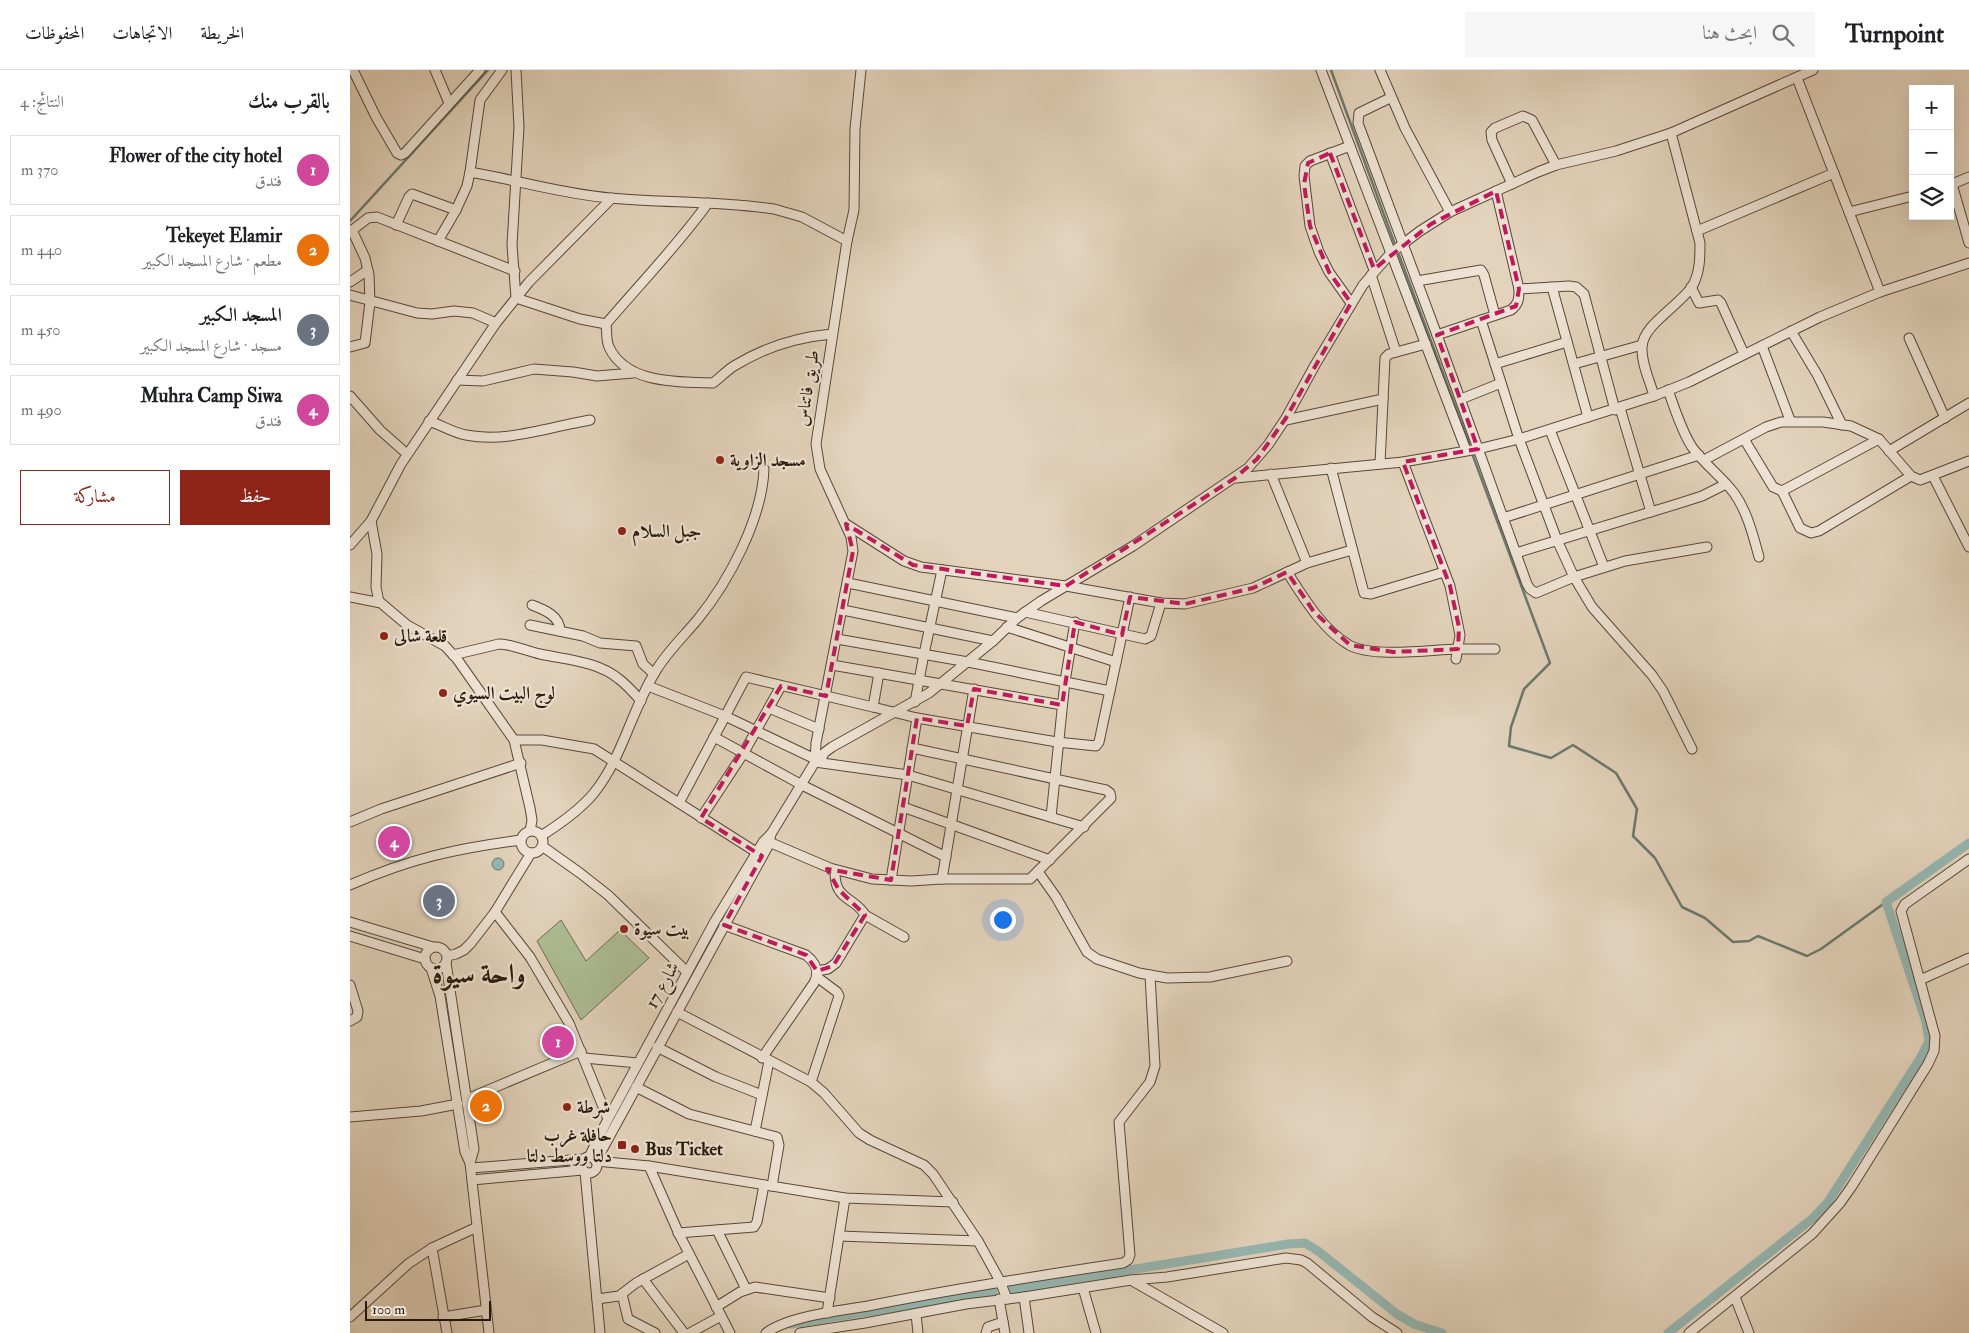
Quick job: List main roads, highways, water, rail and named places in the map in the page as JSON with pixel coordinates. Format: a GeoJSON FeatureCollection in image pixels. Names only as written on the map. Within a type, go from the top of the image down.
{"type":"FeatureCollection","features":[{"type":"Feature","properties":{"kind":"water"},"geometry":{"type":"Polygon","coordinates":[[[498,858],[504,864],[498,870],[492,864],[498,858]]]}},
{"type":"Feature","properties":{"kind":"waterway"},"geometry":{"type":"LineString","coordinates":[[350,221],[488,70]]}},
{"type":"Feature","properties":{"kind":"waterway"},"geometry":{"type":"LineString","coordinates":[[1331,70],[1394,242]]}},
{"type":"Feature","properties":{"kind":"waterway"},"geometry":{"type":"LineString","coordinates":[[1399,255],[1469,443]]}},
{"type":"Feature","properties":{"kind":"waterway"},"geometry":{"type":"LineString","coordinates":[[1473,456],[1550,663],[1524,689],[1511,727],[1509,746],[1551,758],[1573,745],[1616,773],[1637,809],[1633,836],[1655,858],[1682,907],[1705,918],[1733,942],[1749,941],[1758,936],[1807,956],[1821,949],[1886,902]]}},
{"type":"Feature","properties":{"kind":"waterway"},"geometry":{"type":"LineString","coordinates":[[1668,1333],[1813,1218],[1828,1202],[1921,1057],[1929,1041],[1926,1022],[1886,902],[1969,843]]}},
{"type":"Feature","properties":{"kind":"waterway"},"geometry":{"type":"LineString","coordinates":[[1008,1290],[1288,1244],[1305,1243],[1318,1251],[1397,1314],[1414,1324],[1442,1333]]}},
{"type":"Feature","properties":{"kind":"waterway"},"geometry":{"type":"LineString","coordinates":[[791,1324],[993,1292]]}},
{"type":"Feature","properties":{"kind":"place","name":"مسجد الزاوية"},"geometry":{"type":"Point","coordinates":[720,460]}},
{"type":"Feature","properties":{"kind":"place","name":"جبل السلام"},"geometry":{"type":"Point","coordinates":[622,531]}},
{"type":"Feature","properties":{"kind":"place","name":"قلعة شالى"},"geometry":{"type":"Point","coordinates":[384,636]}},
{"type":"Feature","properties":{"kind":"place","name":"لوج البيت السيوي"},"geometry":{"type":"Point","coordinates":[443,693]}},
{"type":"Feature","properties":{"kind":"place","name":"Muhra Camp Siwa"},"geometry":{"type":"Point","coordinates":[394,842]}},
{"type":"Feature","properties":{"kind":"place","name":"المسجد الكبير"},"geometry":{"type":"Point","coordinates":[439,901]}},
{"type":"Feature","properties":{"kind":"place","name":"بيت سيوة"},"geometry":{"type":"Point","coordinates":[624,929]}},
{"type":"Feature","properties":{"kind":"place","name":"Flower of the city hotel"},"geometry":{"type":"Point","coordinates":[558,1042]}},
{"type":"Feature","properties":{"kind":"place","name":"Tekeyet Elamir"},"geometry":{"type":"Point","coordinates":[486,1106]}},
{"type":"Feature","properties":{"kind":"place","name":"شرطة"},"geometry":{"type":"Point","coordinates":[567,1107]}},
{"type":"Feature","properties":{"kind":"place","name":"حافلة غرب دلتا ووسط دلتا"},"geometry":{"type":"Point","coordinates":[622,1145]}},
{"type":"Feature","properties":{"kind":"place","name":"Bus Ticket"},"geometry":{"type":"Point","coordinates":[635,1149]}},
{"type":"Feature","properties":{"kind":"district","name":"واحة سيوة"},"geometry":{"type":"Point","coordinates":[479,973]}}]}
